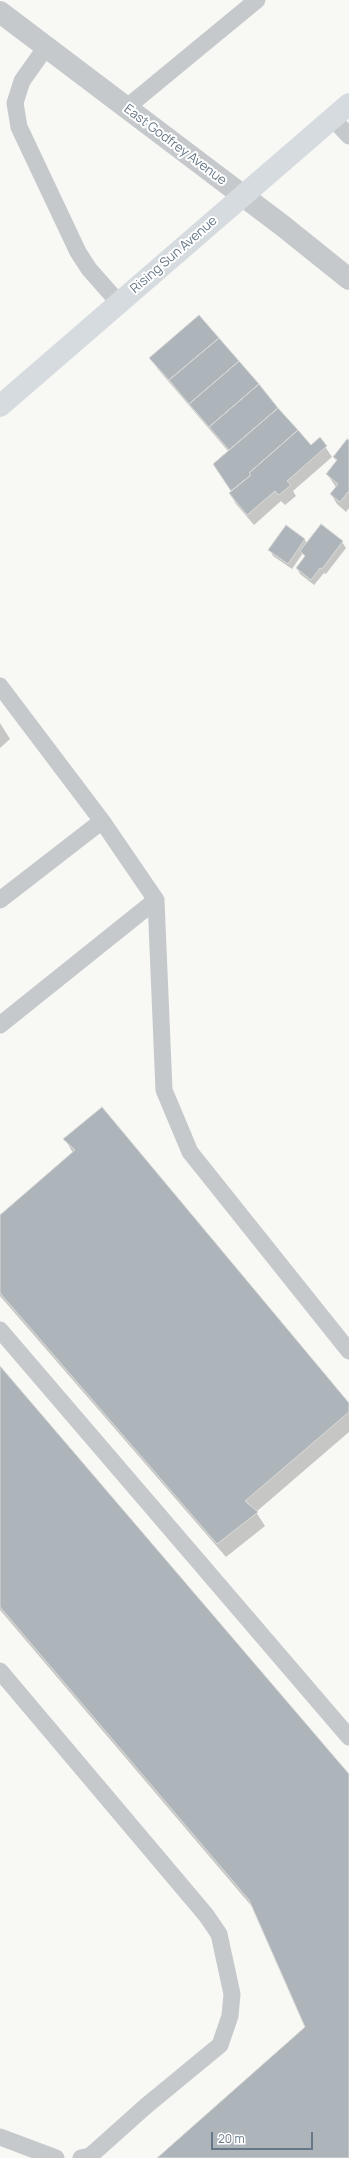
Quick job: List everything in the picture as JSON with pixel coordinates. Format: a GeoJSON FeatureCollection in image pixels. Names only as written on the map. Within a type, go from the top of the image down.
{"type":"FeatureCollection","features":[{"type":"Feature","properties":{"kind":"main road","name":"Rising Sun Avenue"},"geometry":{"type":"LineString","coordinates":[[0,406],[349,104]]}},
{"type":"Feature","properties":{"kind":"street","name":"East Godfrey Avenue"},"geometry":{"type":"LineString","coordinates":[[0,12],[243,196],[349,279]]}},
{"type":"Feature","properties":{"kind":"lane"},"geometry":{"type":"LineString","coordinates":[[126,108],[257,0]]}},
{"type":"Feature","properties":{"kind":"lane"},"geometry":{"type":"LineString","coordinates":[[46,47],[22,81],[15,103],[19,127],[78,252],[89,269],[119,303]]}},
{"type":"Feature","properties":{"kind":"lane"},"geometry":{"type":"LineString","coordinates":[[332,118],[349,136]]}},
{"type":"Feature","properties":{"kind":"lane"},"geometry":{"type":"LineString","coordinates":[[0,686],[102,821],[156,900],[164,1090],[190,1152],[349,1351]]}},
{"type":"Feature","properties":{"kind":"lane"},"geometry":{"type":"LineString","coordinates":[[0,900],[102,821]]}},
{"type":"Feature","properties":{"kind":"lane"},"geometry":{"type":"LineString","coordinates":[[0,1025],[156,900]]}},
{"type":"Feature","properties":{"kind":"lane"},"geometry":{"type":"LineString","coordinates":[[0,1330],[349,1737]]}},
{"type":"Feature","properties":{"kind":"lane"},"geometry":{"type":"LineString","coordinates":[[0,1671],[206,1915],[219,1934],[232,1994],[230,2016],[220,2046],[146,2106],[90,2156],[81,2158]]}},
{"type":"Feature","properties":{"kind":"lane"},"geometry":{"type":"LineString","coordinates":[[0,2137],[56,2158]]}},
{"type":"Feature","properties":{"kind":"building"},"geometry":{"type":"Polygon","coordinates":[[[199,315],[219,338],[169,380],[149,358],[199,315]]]}},
{"type":"Feature","properties":{"kind":"building"},"geometry":{"type":"Polygon","coordinates":[[[219,338],[239,361],[189,404],[169,380],[219,338]]]}},
{"type":"Feature","properties":{"kind":"building"},"geometry":{"type":"Polygon","coordinates":[[[239,361],[259,384],[209,427],[189,404],[239,361]]]}},
{"type":"Feature","properties":{"kind":"building"},"geometry":{"type":"Polygon","coordinates":[[[259,384],[278,408],[229,450],[209,427],[259,384]]]}},
{"type":"Feature","properties":{"kind":"building"},"geometry":{"type":"Polygon","coordinates":[[[278,408],[298,430],[249,473],[251,475],[231,491],[213,464],[278,408]]]}},
{"type":"Feature","properties":{"kind":"building"},"geometry":{"type":"Polygon","coordinates":[[[298,430],[311,445],[320,437],[327,446],[287,481],[291,485],[279,495],[275,491],[247,515],[229,493],[251,475],[249,473],[298,430]]]}},
{"type":"Feature","properties":{"kind":"building"},"geometry":{"type":"Polygon","coordinates":[[[347,439],[349,440],[349,493],[348,492],[340,502],[330,494],[338,484],[326,474],[337,460],[333,457],[347,439]]]}},
{"type":"Feature","properties":{"kind":"building"},"geometry":{"type":"Polygon","coordinates":[[[321,524],[343,541],[322,569],[320,568],[311,580],[296,568],[305,556],[300,551],[321,524]]]}},
{"type":"Feature","properties":{"kind":"building"},"geometry":{"type":"Polygon","coordinates":[[[286,525],[305,539],[288,564],[268,550],[286,525]]]}},
{"type":"Feature","properties":{"kind":"building"},"geometry":{"type":"Polygon","coordinates":[[[102,1107],[349,1403],[349,1412],[245,1501],[258,1512],[217,1544],[0,1293],[0,1215],[75,1150],[63,1139],[102,1107]]]}},
{"type":"Feature","properties":{"kind":"building"},"geometry":{"type":"Polygon","coordinates":[[[0,1366],[349,1774],[349,2158],[157,2158],[305,2027],[249,1900],[0,1607],[0,1366]]]}}]}
